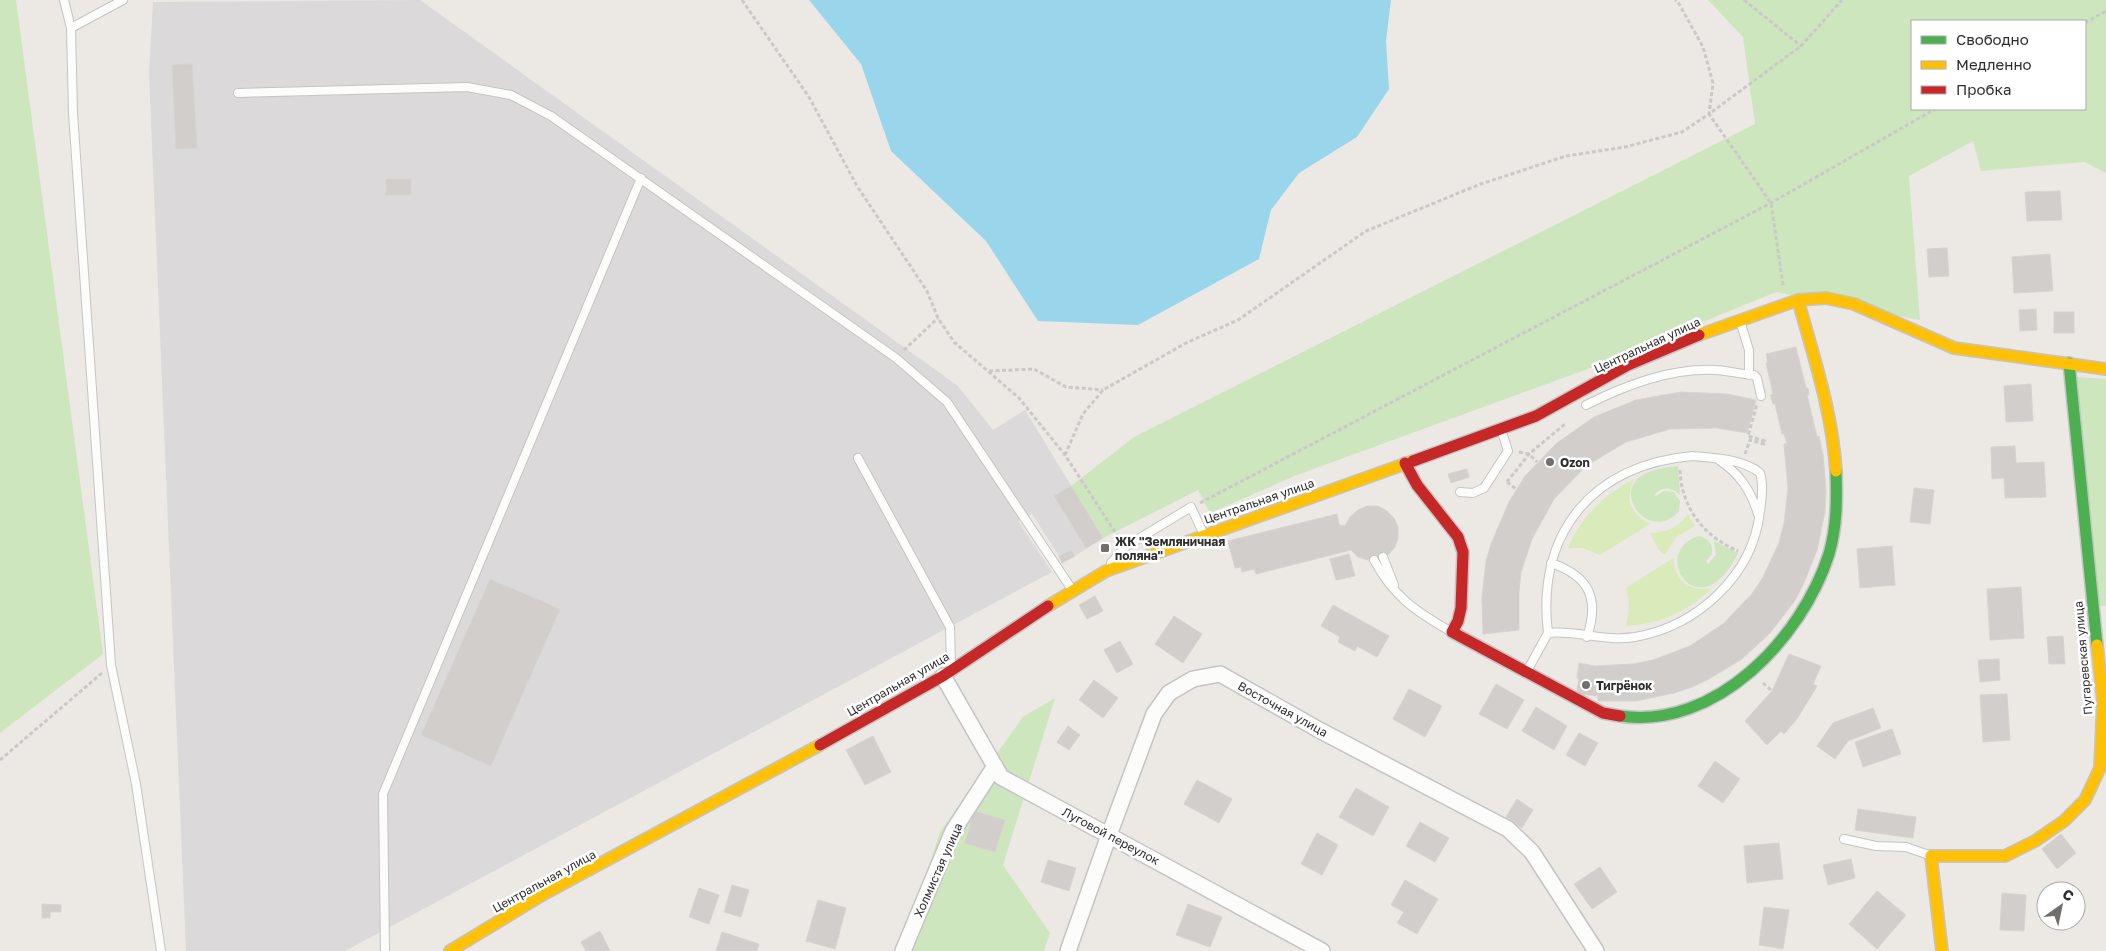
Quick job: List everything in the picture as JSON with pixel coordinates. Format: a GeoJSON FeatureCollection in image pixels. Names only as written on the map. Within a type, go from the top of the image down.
{"type":"FeatureCollection","features":[{"type":"Feature","properties":{"kind":"street","name":"Центральная улица"},"geometry":{"type":"LineString","coordinates":[[450,951],[542,895],[788,762],[947,673],[1072,590],[1106,571],[1501,430],[1536,416],[1628,366],[1687,339],[1739,319],[1785,303],[1826,298],[1854,304],[1954,348],[2106,368]]}},
{"type":"Feature","properties":{"kind":"street"},"geometry":{"type":"LineString","coordinates":[[1405,463],[1417,485],[1458,537],[1463,552],[1461,608],[1458,621],[1452,632],[1603,713],[1627,718],[1656,717],[1695,708],[1718,696],[1775,648],[1795,622],[1818,581],[1828,558],[1835,532],[1835,460],[1827,404],[1798,300]]}},
{"type":"Feature","properties":{"kind":"street","name":"Пугаревская улица"},"geometry":{"type":"LineString","coordinates":[[1931,856],[2006,856],[2035,841],[2064,821],[2084,800],[2100,768],[2102,702],[2069,364]]}},
{"type":"Feature","properties":{"kind":"street","name":"Луговой переулок"},"geometry":{"type":"LineString","coordinates":[[947,673],[1002,777],[1322,951]]}},
{"type":"Feature","properties":{"kind":"street","name":"Восточная улица"},"geometry":{"type":"LineString","coordinates":[[1068,951],[1154,714],[1168,693],[1193,679],[1220,674],[1321,731],[1508,829],[1532,852],[1596,951]]}},
{"type":"Feature","properties":{"kind":"street","name":"Холмистая улица"},"geometry":{"type":"LineString","coordinates":[[903,951],[953,830],[995,766]]}},
{"type":"Feature","properties":{"kind":"street"},"geometry":{"type":"LineString","coordinates":[[1931,856],[1942,951]]}},
{"type":"Feature","properties":{"kind":"lane"},"geometry":{"type":"LineString","coordinates":[[64,0],[71,28],[73,113],[111,665],[136,784],[161,951]]}},
{"type":"Feature","properties":{"kind":"lane"},"geometry":{"type":"LineString","coordinates":[[71,28],[123,0]]}},
{"type":"Feature","properties":{"kind":"lane"},"geometry":{"type":"LineString","coordinates":[[238,93],[467,87],[511,95],[551,116],[896,358],[947,402],[1072,590]]}},
{"type":"Feature","properties":{"kind":"lane"},"geometry":{"type":"LineString","coordinates":[[385,951],[383,794],[641,178]]}},
{"type":"Feature","properties":{"kind":"lane"},"geometry":{"type":"LineString","coordinates":[[1739,319],[1749,350],[1749,374]]}},
{"type":"Feature","properties":{"kind":"lane"},"geometry":{"type":"LineString","coordinates":[[1586,405],[1642,380],[1680,372],[1715,370],[1749,374],[1757,378],[1760,398]]}},
{"type":"Feature","properties":{"kind":"lane"},"geometry":{"type":"LineString","coordinates":[[1460,492],[1473,493],[1484,488],[1494,473],[1508,450],[1501,430]]}},
{"type":"Feature","properties":{"kind":"lane"},"geometry":{"type":"LineString","coordinates":[[1526,672],[1548,633],[1546,585],[1559,540],[1571,520],[1586,502],[1604,486],[1624,473],[1646,464],[1680,457],[1716,458],[1741,464],[1760,473],[1762,495],[1760,518],[1747,554],[1731,581],[1716,598],[1677,624],[1656,632],[1633,637],[1610,639],[1587,637],[1565,631],[1548,633]]}},
{"type":"Feature","properties":{"kind":"lane"},"geometry":{"type":"LineString","coordinates":[[858,458],[950,627],[947,673]]}},
{"type":"Feature","properties":{"kind":"lane"},"geometry":{"type":"LineString","coordinates":[[1716,458],[1732,469],[1744,483],[1754,500],[1760,518]]}},
{"type":"Feature","properties":{"kind":"lane"},"geometry":{"type":"LineString","coordinates":[[1106,571],[1115,557],[1125,547],[1191,508],[1204,535]]}},
{"type":"Feature","properties":{"kind":"lane"},"geometry":{"type":"LineString","coordinates":[[1383,557],[1387,570],[1404,599]]}},
{"type":"Feature","properties":{"kind":"lane"},"geometry":{"type":"LineString","coordinates":[[1374,560],[1392,587],[1417,612],[1452,632]]}},
{"type":"Feature","properties":{"kind":"lane"},"geometry":{"type":"LineString","coordinates":[[1551,563],[1569,569],[1584,582],[1592,599],[1594,618],[1587,637]]}},
{"type":"Feature","properties":{"kind":"lane"},"geometry":{"type":"LineString","coordinates":[[1844,839],[1876,846],[1906,846],[1931,856]]}},
{"type":"Feature","properties":{"kind":"path"},"geometry":{"type":"LineString","coordinates":[[742,0],[809,97],[857,186],[927,291],[938,318],[954,342],[1019,398],[1065,455],[1125,547]]}},
{"type":"Feature","properties":{"kind":"path"},"geometry":{"type":"LineString","coordinates":[[1675,0],[1678,2],[1703,47],[1713,83],[1709,114],[1771,203],[1785,303]]}},
{"type":"Feature","properties":{"kind":"path"},"geometry":{"type":"LineString","coordinates":[[1744,0],[1801,46]]}},
{"type":"Feature","properties":{"kind":"path"},"geometry":{"type":"LineString","coordinates":[[1065,455],[1083,414],[1103,390],[1186,343],[1238,320],[1366,231],[1478,185],[1566,156],[1624,147],[1682,132],[1801,46],[1842,0]]}},
{"type":"Feature","properties":{"kind":"path"},"geometry":{"type":"LineString","coordinates":[[2086,22],[2106,11]]}},
{"type":"Feature","properties":{"kind":"path"},"geometry":{"type":"LineString","coordinates":[[1191,508],[1771,203],[1933,110]]}},
{"type":"Feature","properties":{"kind":"path"},"geometry":{"type":"LineString","coordinates":[[896,358],[938,318]]}},
{"type":"Feature","properties":{"kind":"path"},"geometry":{"type":"LineString","coordinates":[[988,371],[1034,368],[1066,387],[1103,390]]}},
{"type":"Feature","properties":{"kind":"path"},"geometry":{"type":"LineString","coordinates":[[1749,444],[1750,440],[1764,444],[1765,441],[1748,436],[1760,398]]}},
{"type":"Feature","properties":{"kind":"path"},"geometry":{"type":"LineString","coordinates":[[1507,482],[1529,454],[1549,435],[1569,422]]}},
{"type":"Feature","properties":{"kind":"path"},"geometry":{"type":"LineString","coordinates":[[1529,454],[1537,462]]}},
{"type":"Feature","properties":{"kind":"path"},"geometry":{"type":"LineString","coordinates":[[1680,457],[1682,490],[1692,513],[1717,541],[1747,554]]}},
{"type":"Feature","properties":{"kind":"path"},"geometry":{"type":"LineString","coordinates":[[1494,473],[1516,489]]}},
{"type":"Feature","properties":{"kind":"path"},"geometry":{"type":"LineString","coordinates":[[0,760],[111,665]]}},
{"type":"Feature","properties":{"kind":"shaded area"},"geometry":{"type":"Polygon","coordinates":[[[420,0],[958,386],[993,430],[1025,410],[1103,538],[1075,556],[1071,550],[1059,556],[1032,514],[1018,521],[1052,572],[345,951],[186,951],[149,74],[153,2],[420,0]]]}},
{"type":"Feature","properties":{"kind":"green space"},"geometry":{"type":"Polygon","coordinates":[[[0,0],[16,0],[103,654],[0,733],[0,0]]]}},
{"type":"Feature","properties":{"kind":"green space"},"geometry":{"type":"Polygon","coordinates":[[[1708,0],[2106,0],[2106,173],[2085,162],[1981,171],[1973,141],[1909,176],[1920,320],[1776,292],[1585,370],[1297,475],[1210,513],[1198,490],[1103,538],[1071,486],[1134,437],[1755,124],[1743,37],[1708,0]]]}},
{"type":"Feature","properties":{"kind":"green space"},"geometry":{"type":"Polygon","coordinates":[[[2077,377],[2106,379],[2106,606],[2094,606],[2077,377]]]}},
{"type":"Feature","properties":{"kind":"green space"},"geometry":{"type":"Polygon","coordinates":[[[1678,466],[1680,495],[1674,490],[1664,489],[1654,495],[1656,496],[1664,491],[1674,492],[1680,501],[1679,511],[1668,520],[1658,522],[1647,519],[1639,513],[1633,504],[1631,494],[1633,485],[1641,476],[1650,472],[1678,466]]]}},
{"type":"Feature","properties":{"kind":"green space"},"geometry":{"type":"Polygon","coordinates":[[[1634,479],[1630,493],[1631,505],[1638,516],[1650,524],[1600,555],[1582,548],[1568,548],[1587,516],[1603,499],[1634,479]]]}},
{"type":"Feature","properties":{"kind":"green space"},"geometry":{"type":"Polygon","coordinates":[[[1688,514],[1695,526],[1676,537],[1665,555],[1658,549],[1650,533],[1662,532],[1672,528],[1680,523],[1688,514]]]}},
{"type":"Feature","properties":{"kind":"green space"},"geometry":{"type":"Polygon","coordinates":[[[1698,536],[1705,538],[1711,544],[1712,554],[1706,561],[1708,564],[1716,555],[1714,541],[1738,553],[1723,576],[1709,586],[1695,587],[1685,580],[1679,570],[1678,557],[1684,545],[1698,536]]]}},
{"type":"Feature","properties":{"kind":"green space"},"geometry":{"type":"Polygon","coordinates":[[[1673,558],[1677,573],[1685,583],[1696,588],[1712,588],[1693,604],[1672,615],[1650,623],[1626,626],[1629,607],[1626,588],[1673,558]]]}},
{"type":"Feature","properties":{"kind":"green space"},"geometry":{"type":"Polygon","coordinates":[[[1055,698],[1003,865],[1050,933],[1044,951],[901,951],[940,832],[1023,717],[1055,698]]]}},
{"type":"Feature","properties":{"kind":"water"},"geometry":{"type":"Polygon","coordinates":[[[809,0],[1391,0],[1386,41],[1389,89],[1357,137],[1299,173],[1271,210],[1259,259],[1138,325],[1038,321],[986,241],[891,151],[861,64],[809,0]]]}},
{"type":"Feature","properties":{"kind":"building"},"geometry":{"type":"Polygon","coordinates":[[[192,64],[197,148],[176,149],[172,65],[192,64]]]}},
{"type":"Feature","properties":{"kind":"building"},"geometry":{"type":"Polygon","coordinates":[[[386,179],[411,179],[411,195],[386,195],[386,179]]]}},
{"type":"Feature","properties":{"kind":"building"},"geometry":{"type":"Polygon","coordinates":[[[2060,191],[2062,220],[2027,221],[2025,192],[2060,191]]]}},
{"type":"Feature","properties":{"kind":"building"},"geometry":{"type":"Polygon","coordinates":[[[1947,248],[1949,276],[1929,277],[1927,249],[1947,248]]]}},
{"type":"Feature","properties":{"kind":"building"},"geometry":{"type":"Polygon","coordinates":[[[2050,254],[2053,291],[2014,293],[2012,257],[2050,254]]]}},
{"type":"Feature","properties":{"kind":"building"},"geometry":{"type":"Polygon","coordinates":[[[2036,309],[2037,330],[2020,331],[2019,310],[2036,309]]]}},
{"type":"Feature","properties":{"kind":"building"},"geometry":{"type":"Polygon","coordinates":[[[2054,312],[2074,312],[2074,333],[2054,333],[2054,312]]]}},
{"type":"Feature","properties":{"kind":"building"},"geometry":{"type":"Polygon","coordinates":[[[1796,347],[1806,388],[1808,388],[1809,395],[1807,395],[1823,455],[1826,491],[1825,512],[1817,550],[1794,602],[1770,633],[1742,659],[1692,687],[1636,701],[1598,701],[1598,696],[1580,694],[1577,690],[1579,663],[1594,666],[1633,664],[1653,660],[1690,646],[1723,624],[1751,595],[1762,579],[1779,543],[1784,523],[1788,488],[1784,444],[1787,444],[1784,434],[1782,434],[1775,404],[1773,404],[1770,395],[1773,394],[1766,363],[1768,363],[1766,354],[1796,347]]]}},
{"type":"Feature","properties":{"kind":"building"},"geometry":{"type":"Polygon","coordinates":[[[2031,384],[2033,421],[2006,422],[2004,386],[2031,384]]]}},
{"type":"Feature","properties":{"kind":"building"},"geometry":{"type":"Polygon","coordinates":[[[1681,392],[1727,394],[1756,400],[1747,433],[1717,428],[1670,429],[1626,442],[1586,466],[1554,499],[1532,539],[1521,572],[1519,630],[1483,634],[1482,598],[1486,561],[1491,544],[1509,502],[1525,476],[1557,443],[1594,417],[1636,400],[1681,392]]]}},
{"type":"Feature","properties":{"kind":"building"},"geometry":{"type":"Polygon","coordinates":[[[2015,446],[2016,463],[2044,462],[2046,497],[2005,498],[2004,478],[1992,479],[1991,447],[2015,446]]]}},
{"type":"Feature","properties":{"kind":"building"},"geometry":{"type":"Polygon","coordinates":[[[1467,469],[1469,477],[1451,483],[1448,474],[1467,469]]]}},
{"type":"Feature","properties":{"kind":"building"},"geometry":{"type":"Polygon","coordinates":[[[1071,486],[1103,538],[1086,548],[1054,496],[1071,486]]]}},
{"type":"Feature","properties":{"kind":"building"},"geometry":{"type":"Polygon","coordinates":[[[1914,488],[1934,490],[1930,524],[1910,522],[1914,488]]]}},
{"type":"Feature","properties":{"kind":"building"},"geometry":{"type":"Polygon","coordinates":[[[1367,506],[1378,506],[1387,511],[1394,518],[1398,527],[1398,538],[1395,547],[1388,555],[1379,559],[1368,560],[1358,557],[1351,550],[1256,574],[1254,569],[1242,572],[1241,567],[1235,568],[1228,541],[1337,514],[1339,525],[1345,526],[1350,517],[1358,510],[1367,506]]]}},
{"type":"Feature","properties":{"kind":"building"},"geometry":{"type":"Polygon","coordinates":[[[1892,546],[1895,585],[1860,588],[1857,549],[1892,546]]]}},
{"type":"Feature","properties":{"kind":"building"},"geometry":{"type":"Polygon","coordinates":[[[1071,550],[1075,556],[1062,563],[1059,556],[1071,550]]]}},
{"type":"Feature","properties":{"kind":"building"},"geometry":{"type":"Polygon","coordinates":[[[1349,554],[1355,576],[1336,580],[1330,559],[1349,554]]]}},
{"type":"Feature","properties":{"kind":"building"},"geometry":{"type":"Polygon","coordinates":[[[490,579],[560,609],[491,766],[421,735],[490,579]]]}},
{"type":"Feature","properties":{"kind":"building"},"geometry":{"type":"Polygon","coordinates":[[[2021,587],[2024,638],[1990,640],[1987,589],[2021,587]]]}},
{"type":"Feature","properties":{"kind":"building"},"geometry":{"type":"Polygon","coordinates":[[[1095,596],[1103,611],[1087,619],[1079,605],[1095,596]]]}},
{"type":"Feature","properties":{"kind":"building"},"geometry":{"type":"Polygon","coordinates":[[[1333,605],[1389,636],[1377,657],[1357,646],[1355,651],[1338,642],[1340,637],[1321,626],[1333,605]]]}},
{"type":"Feature","properties":{"kind":"building"},"geometry":{"type":"Polygon","coordinates":[[[1174,616],[1202,634],[1183,663],[1155,644],[1174,616]]]}},
{"type":"Feature","properties":{"kind":"building"},"geometry":{"type":"Polygon","coordinates":[[[2063,636],[2065,664],[2049,664],[2047,637],[2063,636]]]}},
{"type":"Feature","properties":{"kind":"building"},"geometry":{"type":"Polygon","coordinates":[[[1120,641],[1133,664],[1117,673],[1104,650],[1120,641]]]}},
{"type":"Feature","properties":{"kind":"building"},"geometry":{"type":"Polygon","coordinates":[[[1789,654],[1821,666],[1813,684],[1817,686],[1797,719],[1784,734],[1781,731],[1767,745],[1745,721],[1772,691],[1789,654]]]}},
{"type":"Feature","properties":{"kind":"building"},"geometry":{"type":"Polygon","coordinates":[[[1999,659],[2000,680],[1980,682],[1978,660],[1999,659]]]}},
{"type":"Feature","properties":{"kind":"building"},"geometry":{"type":"Polygon","coordinates":[[[1094,680],[1118,698],[1103,718],[1079,700],[1094,680]]]}},
{"type":"Feature","properties":{"kind":"building"},"geometry":{"type":"Polygon","coordinates":[[[1496,684],[1524,700],[1507,729],[1479,714],[1496,684]]]}},
{"type":"Feature","properties":{"kind":"building"},"geometry":{"type":"Polygon","coordinates":[[[1409,689],[1442,706],[1425,737],[1393,719],[1409,689]]]}},
{"type":"Feature","properties":{"kind":"building"},"geometry":{"type":"Polygon","coordinates":[[[2007,694],[2010,740],[1983,742],[1980,695],[2007,694]]]}},
{"type":"Feature","properties":{"kind":"building"},"geometry":{"type":"Polygon","coordinates":[[[1536,707],[1567,726],[1554,750],[1522,731],[1536,707]]]}},
{"type":"Feature","properties":{"kind":"building"},"geometry":{"type":"Polygon","coordinates":[[[1873,708],[1881,728],[1848,741],[1835,759],[1817,746],[1833,723],[1873,708]]]}},
{"type":"Feature","properties":{"kind":"building"},"geometry":{"type":"Polygon","coordinates":[[[1068,726],[1080,735],[1069,750],[1057,742],[1068,726]]]}},
{"type":"Feature","properties":{"kind":"building"},"geometry":{"type":"Polygon","coordinates":[[[1892,729],[1901,754],[1863,767],[1855,742],[1892,729]]]}},
{"type":"Feature","properties":{"kind":"building"},"geometry":{"type":"Polygon","coordinates":[[[1579,733],[1598,743],[1585,766],[1566,755],[1579,733]]]}},
{"type":"Feature","properties":{"kind":"building"},"geometry":{"type":"Polygon","coordinates":[[[873,736],[891,772],[865,785],[846,750],[873,736]]]}},
{"type":"Feature","properties":{"kind":"building"},"geometry":{"type":"Polygon","coordinates":[[[1715,761],[1740,779],[1723,803],[1698,786],[1715,761]]]}},
{"type":"Feature","properties":{"kind":"building"},"geometry":{"type":"Polygon","coordinates":[[[1197,780],[1232,799],[1219,823],[1184,804],[1197,780]]]}},
{"type":"Feature","properties":{"kind":"building"},"geometry":{"type":"Polygon","coordinates":[[[1356,788],[1389,807],[1373,836],[1339,817],[1356,788]]]}},
{"type":"Feature","properties":{"kind":"building"},"geometry":{"type":"Polygon","coordinates":[[[1517,799],[1533,810],[1522,828],[1506,817],[1517,799]]]}},
{"type":"Feature","properties":{"kind":"building"},"geometry":{"type":"Polygon","coordinates":[[[1858,809],[1916,817],[1913,838],[1855,830],[1858,809]]]}},
{"type":"Feature","properties":{"kind":"building"},"geometry":{"type":"Polygon","coordinates":[[[974,811],[1005,820],[995,852],[965,843],[974,811]]]}},
{"type":"Feature","properties":{"kind":"building"},"geometry":{"type":"Polygon","coordinates":[[[1420,822],[1449,838],[1435,862],[1406,846],[1420,822]]]}},
{"type":"Feature","properties":{"kind":"building"},"geometry":{"type":"Polygon","coordinates":[[[1317,833],[1338,845],[1322,875],[1301,864],[1317,833]]]}},
{"type":"Feature","properties":{"kind":"building"},"geometry":{"type":"Polygon","coordinates":[[[2061,834],[2076,853],[2057,869],[2042,849],[2061,834]]]}},
{"type":"Feature","properties":{"kind":"building"},"geometry":{"type":"Polygon","coordinates":[[[1779,843],[1783,879],[1747,883],[1744,846],[1779,843]]]}},
{"type":"Feature","properties":{"kind":"building"},"geometry":{"type":"Polygon","coordinates":[[[1851,859],[1855,878],[1828,885],[1823,865],[1851,859]]]}},
{"type":"Feature","properties":{"kind":"building"},"geometry":{"type":"Polygon","coordinates":[[[1048,860],[1076,868],[1069,891],[1041,882],[1048,860]]]}},
{"type":"Feature","properties":{"kind":"building"},"geometry":{"type":"Polygon","coordinates":[[[1600,867],[1617,892],[1592,909],[1574,884],[1600,867]]]}},
{"type":"Feature","properties":{"kind":"building"},"geometry":{"type":"Polygon","coordinates":[[[1405,880],[1438,899],[1417,934],[1397,923],[1404,912],[1391,905],[1405,880]]]}},
{"type":"Feature","properties":{"kind":"building"},"geometry":{"type":"Polygon","coordinates":[[[732,885],[749,890],[741,917],[724,912],[732,885]]]}},
{"type":"Feature","properties":{"kind":"building"},"geometry":{"type":"Polygon","coordinates":[[[699,888],[719,895],[709,924],[689,917],[699,888]]]}},
{"type":"Feature","properties":{"kind":"building"},"geometry":{"type":"Polygon","coordinates":[[[1877,891],[1906,915],[1877,949],[1849,924],[1877,891]]]}},
{"type":"Feature","properties":{"kind":"building"},"geometry":{"type":"Polygon","coordinates":[[[2002,893],[2026,895],[2024,931],[2000,930],[2002,893]]]}},
{"type":"Feature","properties":{"kind":"building"},"geometry":{"type":"Polygon","coordinates":[[[818,900],[846,908],[835,949],[806,941],[818,900]]]}},
{"type":"Feature","properties":{"kind":"building"},"geometry":{"type":"Polygon","coordinates":[[[42,904],[61,905],[61,912],[50,912],[50,918],[42,918],[42,904]]]}},
{"type":"Feature","properties":{"kind":"building"},"geometry":{"type":"Polygon","coordinates":[[[1188,904],[1222,917],[1210,947],[1176,935],[1188,904]]]}},
{"type":"Feature","properties":{"kind":"building"},"geometry":{"type":"Polygon","coordinates":[[[1764,907],[1789,910],[1783,949],[1759,945],[1764,907]]]}},
{"type":"Feature","properties":{"kind":"building"},"geometry":{"type":"Polygon","coordinates":[[[600,931],[610,951],[586,951],[581,942],[600,931]]]}},
{"type":"Feature","properties":{"kind":"building"},"geometry":{"type":"Polygon","coordinates":[[[722,932],[759,944],[757,951],[716,951],[722,932]]]}},
{"type":"Feature","properties":{"kind":"traffic: fast"},"geometry":{"type":"LineString","coordinates":[[2069,363],[2097,645]]}},
{"type":"Feature","properties":{"kind":"traffic: fast"},"geometry":{"type":"LineString","coordinates":[[1620,716],[1655,717],[1689,708],[1721,693],[1750,672],[1776,646],[1798,617],[1816,586],[1829,554],[1836,512],[1836,471]]}},
{"type":"Feature","properties":{"kind":"traffic: slow"},"geometry":{"type":"LineString","coordinates":[[1699,335],[1798,300],[1826,298],[1854,304],[1954,348],[2106,369]]}},
{"type":"Feature","properties":{"kind":"traffic: slow"},"geometry":{"type":"LineString","coordinates":[[1798,300],[1831,427],[1836,471]]}},
{"type":"Feature","properties":{"kind":"traffic: slow"},"geometry":{"type":"LineString","coordinates":[[1048,606],[1106,571],[1413,461]]}},
{"type":"Feature","properties":{"kind":"traffic: slow"},"geometry":{"type":"LineString","coordinates":[[1942,951],[1931,856],[2005,856],[2035,841],[2064,821],[2085,800],[2100,768],[2103,702],[2097,645]]}},
{"type":"Feature","properties":{"kind":"traffic: slow"},"geometry":{"type":"LineString","coordinates":[[450,951],[542,895],[820,745]]}},
{"type":"Feature","properties":{"kind":"traffic: jam"},"geometry":{"type":"LineString","coordinates":[[1413,461],[1536,416],[1628,365],[1699,335]]}},
{"type":"Feature","properties":{"kind":"traffic: jam"},"geometry":{"type":"LineString","coordinates":[[1405,463],[1417,485],[1458,537],[1463,552],[1461,608],[1458,621],[1452,632],[1603,713],[1620,716]]}},
{"type":"Feature","properties":{"kind":"traffic: jam"},"geometry":{"type":"LineString","coordinates":[[820,745],[943,676],[1048,606]]}},
{"type":"Feature","properties":{"kind":"place","name":"Ozon"},"geometry":{"type":"Point","coordinates":[1550,462]}},
{"type":"Feature","properties":{"kind":"place","name":"ЖК \"Земляничная поляна\""},"geometry":{"type":"Point","coordinates":[1105,548]}},
{"type":"Feature","properties":{"kind":"place","name":"Тигрёнок"},"geometry":{"type":"Point","coordinates":[1586,685]}}]}
